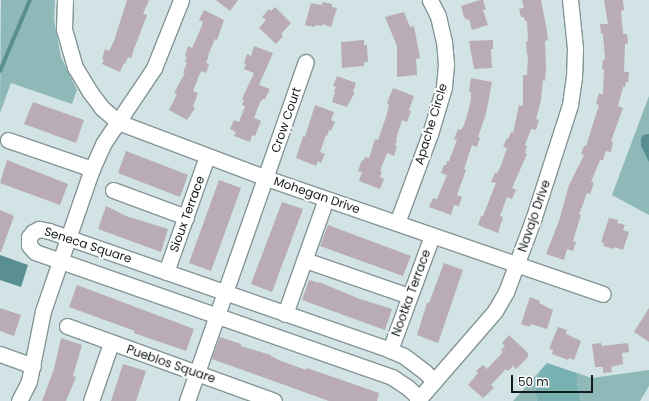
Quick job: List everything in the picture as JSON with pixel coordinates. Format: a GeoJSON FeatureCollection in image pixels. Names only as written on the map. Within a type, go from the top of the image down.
{"type":"FeatureCollection","features":[{"type":"Feature","properties":{"kind":"street"},"geometry":{"type":"LineString","coordinates":[[65,0],[64,29],[75,67],[90,92],[102,108],[118,122]]}},
{"type":"Feature","properties":{"kind":"street"},"geometry":{"type":"LineString","coordinates":[[18,401],[29,381],[33,366],[38,327],[59,261],[92,169],[103,144],[154,68],[181,0]]}},
{"type":"Feature","properties":{"kind":"street","name":"Apache Circle"},"geometry":{"type":"LineString","coordinates":[[397,223],[430,134],[444,87],[446,64],[444,42],[438,16],[430,0]]}},
{"type":"Feature","properties":{"kind":"street","name":"Navajo Drive"},"geometry":{"type":"LineString","coordinates":[[418,400],[495,311],[506,292],[570,106],[574,78],[575,48],[570,0]]}},
{"type":"Feature","properties":{"kind":"street","name":"Crow Court"},"geometry":{"type":"LineString","coordinates":[[187,401],[306,62]]}},
{"type":"Feature","properties":{"kind":"street","name":"Mohegan Drive"},"geometry":{"type":"LineString","coordinates":[[118,122],[266,178],[603,294]]}},
{"type":"Feature","properties":{"kind":"street"},"geometry":{"type":"LineString","coordinates":[[8,140],[92,169]]}},
{"type":"Feature","properties":{"kind":"street","name":"Sioux Terrace"},"geometry":{"type":"LineString","coordinates":[[166,272],[207,156]]}},
{"type":"Feature","properties":{"kind":"street"},"geometry":{"type":"LineString","coordinates":[[113,190],[186,217]]}},
{"type":"Feature","properties":{"kind":"street"},"geometry":{"type":"LineString","coordinates":[[285,314],[326,199]]}},
{"type":"Feature","properties":{"kind":"street","name":"Seneca Square"},"geometry":{"type":"LineString","coordinates":[[418,400],[407,387],[392,377],[35,252],[29,245],[29,237],[33,232],[39,229],[68,237],[225,294],[390,350],[404,356],[434,381]]}},
{"type":"Feature","properties":{"kind":"street","name":"Nootka Terrace"},"geometry":{"type":"LineString","coordinates":[[390,350],[432,236]]}},
{"type":"Feature","properties":{"kind":"street"},"geometry":{"type":"LineString","coordinates":[[305,260],[409,296]]}},
{"type":"Feature","properties":{"kind":"street","name":"Pueblos Square"},"geometry":{"type":"LineString","coordinates":[[67,326],[274,401]]}},
{"type":"Feature","properties":{"kind":"street"},"geometry":{"type":"LineString","coordinates":[[91,401],[111,343]]}},
{"type":"Feature","properties":{"kind":"street"},"geometry":{"type":"LineString","coordinates":[[0,354],[33,366]]}},
{"type":"Feature","properties":{"kind":"shaded area"},"geometry":{"type":"Polygon","coordinates":[[[1,0],[55,0],[54,19],[61,57],[77,90],[72,104],[11,83],[0,113],[1,0]]]}},
{"type":"Feature","properties":{"kind":"shaded area"},"geometry":{"type":"Polygon","coordinates":[[[649,96],[649,215],[612,195],[649,96]]]}},
{"type":"Feature","properties":{"kind":"shaded area"},"geometry":{"type":"Polygon","coordinates":[[[649,134],[649,162],[641,146],[641,139],[643,135],[649,134]]]}},
{"type":"Feature","properties":{"kind":"shaded area"},"geometry":{"type":"Polygon","coordinates":[[[0,255],[28,265],[21,287],[0,280],[0,255]]]}},
{"type":"Feature","properties":{"kind":"shaded area"},"geometry":{"type":"Polygon","coordinates":[[[547,363],[577,373],[577,383],[581,401],[537,401],[535,392],[539,372],[547,363]]]}},
{"type":"Feature","properties":{"kind":"shaded area"},"geometry":{"type":"Polygon","coordinates":[[[649,370],[649,386],[640,401],[581,401],[577,383],[577,373],[592,378],[649,370]]]}},
{"type":"Feature","properties":{"kind":"shaded area"},"geometry":{"type":"Polygon","coordinates":[[[539,372],[535,392],[537,401],[513,401],[539,372]]]}},
{"type":"Feature","properties":{"kind":"building"},"geometry":{"type":"Polygon","coordinates":[[[127,0],[149,0],[143,14],[147,15],[131,58],[128,57],[120,72],[102,64],[104,60],[102,59],[105,49],[109,51],[114,41],[127,0]]]}},
{"type":"Feature","properties":{"kind":"building"},"geometry":{"type":"Polygon","coordinates":[[[216,0],[238,0],[230,11],[216,0]]]}},
{"type":"Feature","properties":{"kind":"building"},"geometry":{"type":"Polygon","coordinates":[[[483,0],[486,9],[483,10],[488,25],[472,30],[469,19],[467,20],[464,17],[461,6],[483,0]]]}},
{"type":"Feature","properties":{"kind":"building"},"geometry":{"type":"Polygon","coordinates":[[[522,0],[541,0],[548,40],[545,41],[545,81],[543,80],[541,100],[536,119],[539,120],[536,130],[531,129],[525,145],[527,146],[525,153],[527,154],[512,188],[516,190],[512,199],[507,197],[500,216],[503,217],[498,233],[478,225],[496,183],[491,182],[495,173],[497,173],[500,168],[507,148],[503,147],[511,132],[513,133],[519,105],[523,106],[523,75],[527,75],[528,55],[526,42],[528,41],[527,21],[525,21],[524,17],[521,17],[519,9],[524,8],[522,0]]]}},
{"type":"Feature","properties":{"kind":"building"},"geometry":{"type":"Polygon","coordinates":[[[604,0],[623,0],[624,10],[621,11],[623,34],[627,34],[628,43],[625,44],[624,72],[629,72],[628,82],[626,82],[625,87],[623,87],[618,106],[623,108],[611,141],[613,142],[611,152],[606,151],[603,160],[600,160],[591,182],[594,183],[590,194],[587,193],[579,215],[581,215],[573,241],[576,242],[573,251],[567,249],[564,260],[546,254],[559,221],[569,185],[584,155],[581,154],[584,146],[586,146],[599,105],[596,104],[599,93],[603,95],[604,69],[602,69],[603,59],[605,60],[603,34],[601,34],[600,24],[608,24],[604,0]]]}},
{"type":"Feature","properties":{"kind":"building"},"geometry":{"type":"Polygon","coordinates":[[[323,2],[332,4],[332,7],[337,8],[331,27],[322,24],[322,26],[316,25],[314,27],[305,25],[311,3],[321,5],[323,2]]]}},
{"type":"Feature","properties":{"kind":"building"},"geometry":{"type":"Polygon","coordinates":[[[275,7],[291,23],[281,34],[283,36],[276,44],[259,28],[266,20],[262,17],[269,9],[271,11],[275,7]]]}},
{"type":"Feature","properties":{"kind":"building"},"geometry":{"type":"Polygon","coordinates":[[[204,10],[224,20],[217,40],[215,39],[208,55],[206,63],[209,64],[206,73],[202,71],[200,73],[193,91],[198,93],[193,106],[195,108],[187,120],[169,110],[177,94],[174,93],[185,73],[183,73],[187,62],[185,62],[187,57],[185,56],[188,46],[192,48],[201,28],[203,22],[199,20],[204,10]]]}},
{"type":"Feature","properties":{"kind":"building"},"geometry":{"type":"Polygon","coordinates":[[[404,12],[410,27],[414,26],[420,58],[416,59],[417,75],[397,77],[397,46],[385,17],[404,12]]]}},
{"type":"Feature","properties":{"kind":"building"},"geometry":{"type":"Polygon","coordinates":[[[364,40],[364,45],[367,45],[368,62],[364,62],[364,66],[342,68],[341,42],[364,40]]]}},
{"type":"Feature","properties":{"kind":"building"},"geometry":{"type":"Polygon","coordinates":[[[493,40],[493,49],[491,49],[492,68],[474,69],[469,41],[493,40]]]}},
{"type":"Feature","properties":{"kind":"building"},"geometry":{"type":"Polygon","coordinates":[[[254,46],[273,53],[259,85],[270,89],[265,99],[260,102],[254,118],[261,121],[255,136],[252,135],[250,142],[234,136],[236,132],[230,129],[234,120],[239,122],[245,106],[242,105],[244,100],[242,99],[254,73],[244,69],[246,64],[244,63],[247,54],[251,56],[254,46]]]}},
{"type":"Feature","properties":{"kind":"building"},"geometry":{"type":"Polygon","coordinates":[[[337,76],[356,83],[353,92],[355,92],[347,107],[332,102],[336,87],[333,86],[337,76]]]}},
{"type":"Feature","properties":{"kind":"building"},"geometry":{"type":"Polygon","coordinates":[[[471,78],[492,82],[486,114],[478,137],[480,138],[477,147],[472,145],[464,169],[466,170],[457,195],[462,197],[459,206],[454,205],[451,215],[429,207],[433,198],[437,199],[447,175],[441,173],[444,165],[446,165],[447,161],[449,161],[457,140],[454,139],[458,129],[461,130],[464,125],[471,99],[471,92],[469,92],[471,78]]]}},
{"type":"Feature","properties":{"kind":"building"},"geometry":{"type":"Polygon","coordinates":[[[393,88],[414,96],[407,122],[402,120],[396,139],[395,145],[397,146],[394,156],[387,153],[380,171],[382,172],[380,177],[384,179],[380,189],[359,181],[362,172],[358,171],[362,160],[363,161],[365,157],[369,158],[375,139],[378,140],[387,114],[389,104],[387,103],[393,88]]]}},
{"type":"Feature","properties":{"kind":"building"},"geometry":{"type":"Polygon","coordinates":[[[33,102],[84,120],[76,143],[24,124],[33,102]]]}},
{"type":"Feature","properties":{"kind":"building"},"geometry":{"type":"Polygon","coordinates":[[[315,105],[334,112],[331,120],[335,122],[331,131],[329,130],[327,136],[326,135],[320,152],[325,154],[321,163],[318,161],[316,166],[296,158],[303,136],[305,137],[315,105]]]}},
{"type":"Feature","properties":{"kind":"building"},"geometry":{"type":"Polygon","coordinates":[[[126,151],[188,175],[180,197],[118,173],[126,151]]]}},
{"type":"Feature","properties":{"kind":"building"},"geometry":{"type":"Polygon","coordinates":[[[7,160],[68,184],[60,205],[0,183],[7,160]]]}},
{"type":"Feature","properties":{"kind":"building"},"geometry":{"type":"Polygon","coordinates":[[[219,180],[241,188],[211,271],[189,263],[219,180]]]}},
{"type":"Feature","properties":{"kind":"building"},"geometry":{"type":"Polygon","coordinates":[[[282,202],[303,209],[272,292],[251,284],[282,202]]]}},
{"type":"Feature","properties":{"kind":"building"},"geometry":{"type":"Polygon","coordinates":[[[106,206],[126,216],[168,229],[161,252],[98,229],[106,206]]]}},
{"type":"Feature","properties":{"kind":"building"},"geometry":{"type":"Polygon","coordinates":[[[0,210],[14,216],[1,252],[0,252],[0,210]]]}},
{"type":"Feature","properties":{"kind":"building"},"geometry":{"type":"Polygon","coordinates":[[[609,218],[618,220],[617,223],[625,225],[623,230],[629,232],[623,250],[603,246],[604,243],[601,242],[609,218]]]}},
{"type":"Feature","properties":{"kind":"building"},"geometry":{"type":"Polygon","coordinates":[[[328,225],[411,256],[403,276],[320,246],[328,225]]]}},
{"type":"Feature","properties":{"kind":"building"},"geometry":{"type":"Polygon","coordinates":[[[444,263],[463,270],[438,343],[417,335],[427,303],[429,303],[444,263]]]}},
{"type":"Feature","properties":{"kind":"building"},"geometry":{"type":"Polygon","coordinates":[[[309,280],[319,282],[360,299],[392,309],[385,330],[302,300],[309,280]]]}},
{"type":"Feature","properties":{"kind":"building"},"geometry":{"type":"Polygon","coordinates":[[[77,285],[194,329],[186,351],[134,333],[135,331],[69,307],[77,285]]]}},
{"type":"Feature","properties":{"kind":"building"},"geometry":{"type":"Polygon","coordinates":[[[530,297],[540,301],[539,303],[553,310],[547,329],[531,324],[529,327],[521,324],[530,297]]]}},
{"type":"Feature","properties":{"kind":"building"},"geometry":{"type":"Polygon","coordinates":[[[0,308],[21,315],[14,336],[0,331],[0,308]]]}},
{"type":"Feature","properties":{"kind":"building"},"geometry":{"type":"Polygon","coordinates":[[[649,308],[649,342],[634,332],[649,308]]]}},
{"type":"Feature","properties":{"kind":"building"},"geometry":{"type":"Polygon","coordinates":[[[558,327],[567,330],[566,334],[581,341],[574,360],[569,358],[568,360],[552,354],[553,350],[549,349],[558,327]]]}},
{"type":"Feature","properties":{"kind":"building"},"geometry":{"type":"Polygon","coordinates":[[[509,335],[528,353],[528,357],[516,369],[513,366],[508,371],[506,369],[491,385],[494,388],[483,398],[468,385],[478,373],[476,371],[483,365],[487,369],[503,352],[501,350],[505,346],[502,343],[509,335]]]}},
{"type":"Feature","properties":{"kind":"building"},"geometry":{"type":"Polygon","coordinates":[[[220,337],[241,344],[241,346],[271,355],[281,361],[306,370],[307,368],[379,393],[377,401],[329,401],[212,359],[220,337]]]}},
{"type":"Feature","properties":{"kind":"building"},"geometry":{"type":"Polygon","coordinates":[[[61,338],[82,345],[73,376],[76,377],[66,401],[42,401],[54,369],[61,338]]]}},
{"type":"Feature","properties":{"kind":"building"},"geometry":{"type":"Polygon","coordinates":[[[601,343],[602,346],[628,343],[629,352],[622,353],[623,364],[611,367],[612,372],[603,373],[603,367],[595,367],[592,344],[601,343]]]}},
{"type":"Feature","properties":{"kind":"building"},"geometry":{"type":"Polygon","coordinates":[[[123,364],[146,371],[136,401],[111,401],[123,364]]]}},
{"type":"Feature","properties":{"kind":"waterway"},"geometry":{"type":"LineString","coordinates":[[0,71],[30,0]]}}]}
